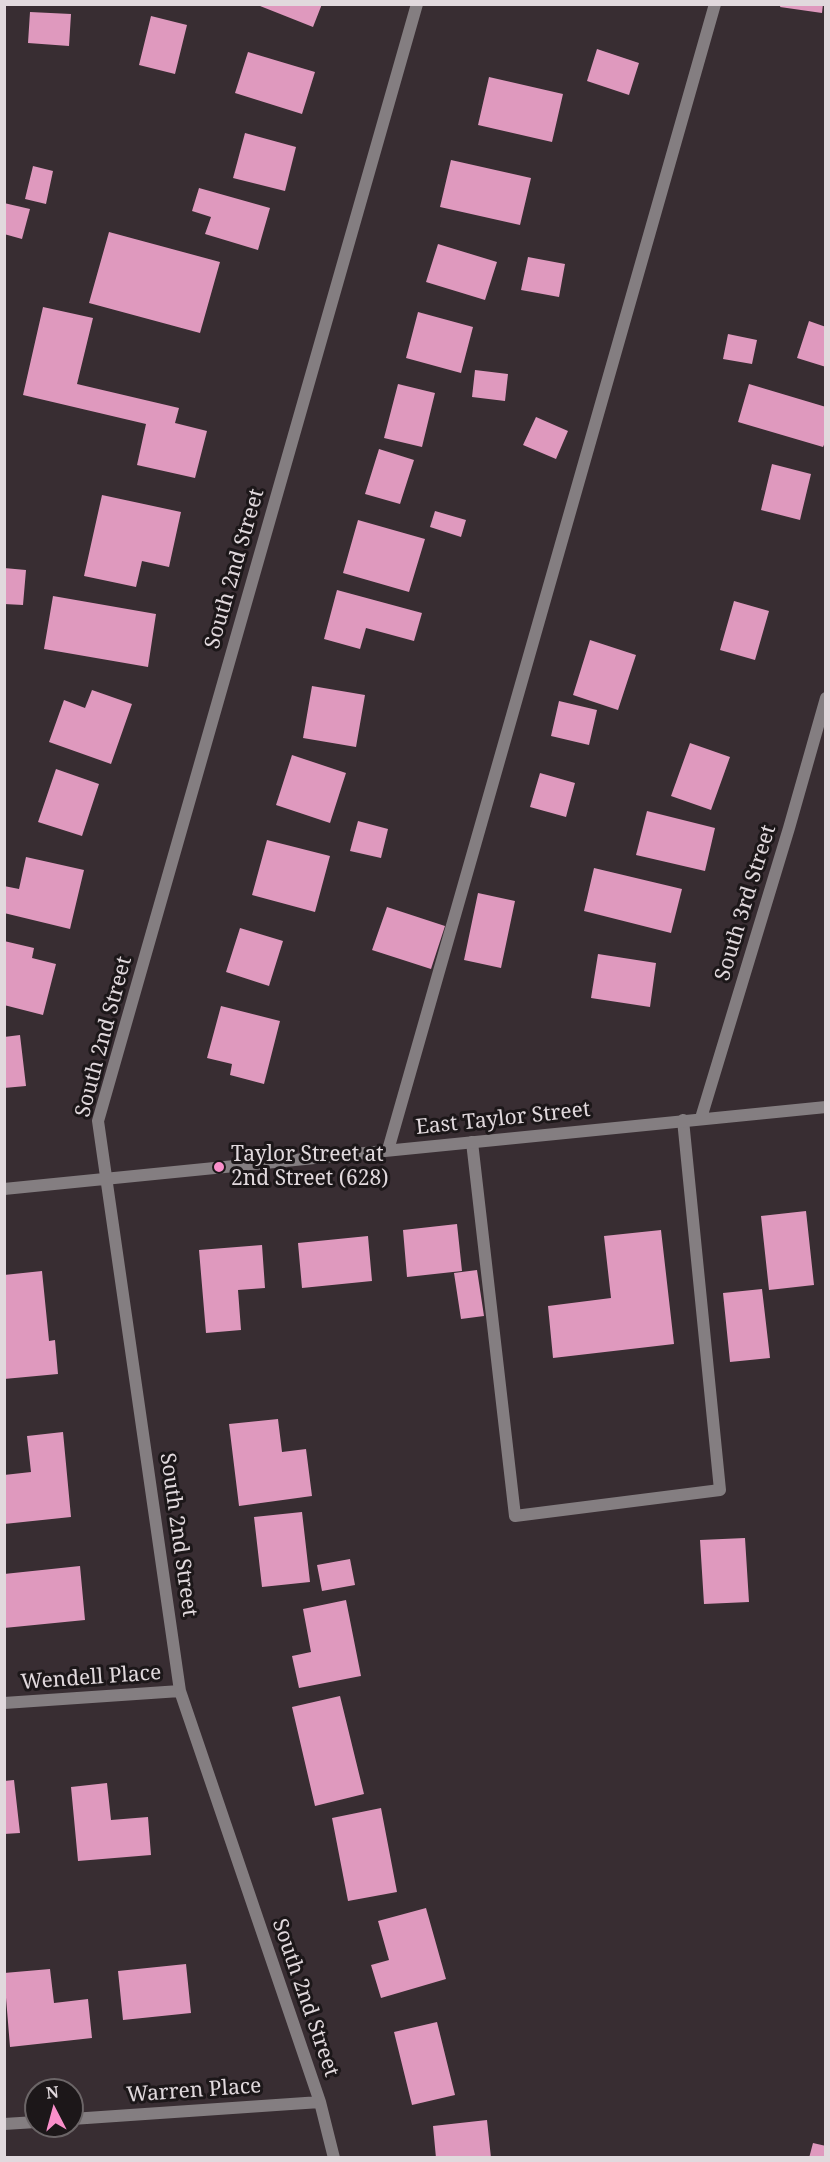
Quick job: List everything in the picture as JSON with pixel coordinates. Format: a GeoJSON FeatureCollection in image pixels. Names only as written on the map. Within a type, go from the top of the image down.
{"type":"FeatureCollection","features":[{"type":"Feature","properties":{"kind":"street","name":"South 2nd Street"},"geometry":{"type":"LineString","coordinates":[[334,2157],[320,2102],[180,1691],[98,1121],[417,4]]}},
{"type":"Feature","properties":{"kind":"street"},"geometry":{"type":"LineString","coordinates":[[388,1150],[716,4]]}},
{"type":"Feature","properties":{"kind":"street","name":"South 3rd Street"},"geometry":{"type":"LineString","coordinates":[[701,1119],[789,828],[825,698]]}},
{"type":"Feature","properties":{"kind":"street","name":"East Taylor Street"},"geometry":{"type":"LineString","coordinates":[[4,1189],[825,1107]]}},
{"type":"Feature","properties":{"kind":"street"},"geometry":{"type":"LineString","coordinates":[[472,1142],[515,1516],[720,1490],[683,1120]]}},
{"type":"Feature","properties":{"kind":"street","name":"Wendell Place"},"geometry":{"type":"LineString","coordinates":[[4,1703],[180,1691]]}},
{"type":"Feature","properties":{"kind":"street","name":"Warren Place"},"geometry":{"type":"LineString","coordinates":[[84,2118],[320,2102]]}},
{"type":"Feature","properties":{"kind":"street"},"geometry":{"type":"LineString","coordinates":[[4,2124],[24,2123]]}},
{"type":"Feature","properties":{"kind":"building"},"geometry":{"type":"Polygon","coordinates":[[[255,4],[322,4],[313,27],[255,4]]]}},
{"type":"Feature","properties":{"kind":"building"},"geometry":{"type":"Polygon","coordinates":[[[781,4],[823,4],[822,13],[780,7],[781,4]]]}},
{"type":"Feature","properties":{"kind":"building"},"geometry":{"type":"Polygon","coordinates":[[[30,12],[71,14],[69,46],[28,43],[30,12]]]}},
{"type":"Feature","properties":{"kind":"building"},"geometry":{"type":"Polygon","coordinates":[[[151,16],[187,25],[175,74],[139,65],[151,16]]]}},
{"type":"Feature","properties":{"kind":"building"},"geometry":{"type":"Polygon","coordinates":[[[597,49],[639,63],[629,95],[587,81],[597,49]]]}},
{"type":"Feature","properties":{"kind":"building"},"geometry":{"type":"Polygon","coordinates":[[[248,52],[315,72],[302,114],[235,93],[248,52]]]}},
{"type":"Feature","properties":{"kind":"building"},"geometry":{"type":"Polygon","coordinates":[[[489,77],[563,94],[552,142],[478,125],[489,77]]]}},
{"type":"Feature","properties":{"kind":"building"},"geometry":{"type":"Polygon","coordinates":[[[245,133],[296,147],[285,191],[233,178],[245,133]]]}},
{"type":"Feature","properties":{"kind":"building"},"geometry":{"type":"Polygon","coordinates":[[[451,160],[531,178],[520,225],[440,207],[451,160]]]}},
{"type":"Feature","properties":{"kind":"building"},"geometry":{"type":"Polygon","coordinates":[[[33,166],[53,171],[46,204],[25,199],[33,166]]]}},
{"type":"Feature","properties":{"kind":"building"},"geometry":{"type":"Polygon","coordinates":[[[199,188],[270,208],[258,250],[205,234],[211,217],[192,211],[199,188]]]}},
{"type":"Feature","properties":{"kind":"building"},"geometry":{"type":"Polygon","coordinates":[[[4,203],[30,209],[22,239],[4,234],[4,203]]]}},
{"type":"Feature","properties":{"kind":"building"},"geometry":{"type":"Polygon","coordinates":[[[109,232],[220,262],[200,333],[89,303],[109,232]]]}},
{"type":"Feature","properties":{"kind":"building"},"geometry":{"type":"Polygon","coordinates":[[[438,244],[497,262],[485,300],[426,282],[438,244]]]}},
{"type":"Feature","properties":{"kind":"building"},"geometry":{"type":"Polygon","coordinates":[[[528,257],[565,264],[559,297],[521,290],[528,257]]]}},
{"type":"Feature","properties":{"kind":"building"},"geometry":{"type":"Polygon","coordinates":[[[43,307],[93,318],[77,384],[179,408],[175,423],[207,431],[195,478],[137,465],[146,424],[23,395],[43,307]]]}},
{"type":"Feature","properties":{"kind":"building"},"geometry":{"type":"Polygon","coordinates":[[[418,312],[473,327],[461,373],[406,358],[418,312]]]}},
{"type":"Feature","properties":{"kind":"building"},"geometry":{"type":"Polygon","coordinates":[[[809,321],[826,327],[826,367],[797,358],[809,321]]]}},
{"type":"Feature","properties":{"kind":"building"},"geometry":{"type":"Polygon","coordinates":[[[728,334],[757,340],[752,364],[723,359],[728,334]]]}},
{"type":"Feature","properties":{"kind":"building"},"geometry":{"type":"Polygon","coordinates":[[[475,370],[508,374],[505,401],[472,397],[475,370]]]}},
{"type":"Feature","properties":{"kind":"building"},"geometry":{"type":"Polygon","coordinates":[[[398,384],[435,393],[422,447],[384,438],[398,384]]]}},
{"type":"Feature","properties":{"kind":"building"},"geometry":{"type":"Polygon","coordinates":[[[749,384],[826,407],[826,440],[823,447],[738,422],[749,384]]]}},
{"type":"Feature","properties":{"kind":"building"},"geometry":{"type":"Polygon","coordinates":[[[536,417],[568,431],[556,459],[523,445],[536,417]]]}},
{"type":"Feature","properties":{"kind":"building"},"geometry":{"type":"Polygon","coordinates":[[[379,449],[414,460],[400,504],[365,494],[379,449]]]}},
{"type":"Feature","properties":{"kind":"building"},"geometry":{"type":"Polygon","coordinates":[[[772,464],[811,474],[800,520],[761,510],[772,464]]]}},
{"type":"Feature","properties":{"kind":"building"},"geometry":{"type":"Polygon","coordinates":[[[102,495],[181,512],[169,567],[142,561],[136,587],[84,576],[102,495]]]}},
{"type":"Feature","properties":{"kind":"building"},"geometry":{"type":"Polygon","coordinates":[[[435,511],[466,520],[461,537],[430,527],[435,511]]]}},
{"type":"Feature","properties":{"kind":"building"},"geometry":{"type":"Polygon","coordinates":[[[358,520],[425,539],[409,592],[343,573],[358,520]]]}},
{"type":"Feature","properties":{"kind":"building"},"geometry":{"type":"Polygon","coordinates":[[[4,568],[26,570],[23,605],[4,604],[4,568]]]}},
{"type":"Feature","properties":{"kind":"building"},"geometry":{"type":"Polygon","coordinates":[[[337,590],[422,613],[414,641],[366,628],[360,649],[324,639],[337,590]]]}},
{"type":"Feature","properties":{"kind":"building"},"geometry":{"type":"Polygon","coordinates":[[[53,596],[156,614],[148,667],[44,649],[53,596]]]}},
{"type":"Feature","properties":{"kind":"building"},"geometry":{"type":"Polygon","coordinates":[[[734,601],[769,611],[755,660],[720,650],[734,601]]]}},
{"type":"Feature","properties":{"kind":"building"},"geometry":{"type":"Polygon","coordinates":[[[590,640],[636,655],[618,710],[573,695],[590,640]]]}},
{"type":"Feature","properties":{"kind":"building"},"geometry":{"type":"Polygon","coordinates":[[[312,686],[365,695],[356,747],[303,738],[312,686]]]}},
{"type":"Feature","properties":{"kind":"building"},"geometry":{"type":"Polygon","coordinates":[[[92,690],[132,704],[111,764],[49,742],[64,700],[85,708],[92,690]]]}},
{"type":"Feature","properties":{"kind":"building"},"geometry":{"type":"Polygon","coordinates":[[[559,701],[597,710],[589,745],[551,736],[559,701]]]}},
{"type":"Feature","properties":{"kind":"building"},"geometry":{"type":"Polygon","coordinates":[[[690,743],[730,757],[711,810],[671,796],[690,743]]]}},
{"type":"Feature","properties":{"kind":"building"},"geometry":{"type":"Polygon","coordinates":[[[292,755],[346,773],[330,823],[276,805],[292,755]]]}},
{"type":"Feature","properties":{"kind":"building"},"geometry":{"type":"Polygon","coordinates":[[[56,769],[99,784],[82,836],[38,822],[56,769]]]}},
{"type":"Feature","properties":{"kind":"building"},"geometry":{"type":"Polygon","coordinates":[[[540,773],[575,783],[566,817],[530,807],[540,773]]]}},
{"type":"Feature","properties":{"kind":"building"},"geometry":{"type":"Polygon","coordinates":[[[647,811],[715,828],[705,871],[636,855],[647,811]]]}},
{"type":"Feature","properties":{"kind":"building"},"geometry":{"type":"Polygon","coordinates":[[[358,821],[388,829],[381,858],[350,851],[358,821]]]}},
{"type":"Feature","properties":{"kind":"building"},"geometry":{"type":"Polygon","coordinates":[[[267,840],[330,856],[315,912],[252,895],[267,840]]]}},
{"type":"Feature","properties":{"kind":"building"},"geometry":{"type":"Polygon","coordinates":[[[26,857],[84,870],[70,929],[4,913],[4,886],[19,889],[26,857]]]}},
{"type":"Feature","properties":{"kind":"building"},"geometry":{"type":"Polygon","coordinates":[[[594,868],[682,889],[671,933],[584,911],[594,868]]]}},
{"type":"Feature","properties":{"kind":"building"},"geometry":{"type":"Polygon","coordinates":[[[478,893],[515,901],[501,968],[464,960],[478,893]]]}},
{"type":"Feature","properties":{"kind":"building"},"geometry":{"type":"Polygon","coordinates":[[[387,907],[445,926],[431,969],[372,950],[387,907]]]}},
{"type":"Feature","properties":{"kind":"building"},"geometry":{"type":"Polygon","coordinates":[[[240,928],[283,941],[269,986],[226,972],[240,928]]]}},
{"type":"Feature","properties":{"kind":"building"},"geometry":{"type":"Polygon","coordinates":[[[4,941],[34,948],[32,958],[56,964],[43,1015],[4,1005],[4,941]]]}},
{"type":"Feature","properties":{"kind":"building"},"geometry":{"type":"Polygon","coordinates":[[[598,954],[656,963],[650,1007],[591,998],[598,954]]]}},
{"type":"Feature","properties":{"kind":"building"},"geometry":{"type":"Polygon","coordinates":[[[221,1006],[280,1021],[264,1084],[230,1075],[232,1064],[207,1058],[221,1006]]]}},
{"type":"Feature","properties":{"kind":"building"},"geometry":{"type":"Polygon","coordinates":[[[20,1035],[26,1086],[4,1088],[4,1037],[20,1035]]]}},
{"type":"Feature","properties":{"kind":"building"},"geometry":{"type":"Polygon","coordinates":[[[806,1211],[814,1285],[769,1290],[761,1216],[806,1211]]]}},
{"type":"Feature","properties":{"kind":"building"},"geometry":{"type":"Polygon","coordinates":[[[457,1224],[462,1271],[407,1277],[403,1230],[457,1224]]]}},
{"type":"Feature","properties":{"kind":"building"},"geometry":{"type":"Polygon","coordinates":[[[661,1230],[674,1344],[553,1358],[548,1306],[611,1298],[604,1236],[661,1230]]]}},
{"type":"Feature","properties":{"kind":"building"},"geometry":{"type":"Polygon","coordinates":[[[368,1236],[372,1281],[302,1288],[298,1243],[368,1236]]]}},
{"type":"Feature","properties":{"kind":"building"},"geometry":{"type":"Polygon","coordinates":[[[262,1245],[265,1288],[238,1290],[241,1330],[206,1333],[199,1250],[262,1245]]]}},
{"type":"Feature","properties":{"kind":"building"},"geometry":{"type":"Polygon","coordinates":[[[477,1270],[484,1316],[461,1319],[454,1273],[477,1270]]]}},
{"type":"Feature","properties":{"kind":"building"},"geometry":{"type":"Polygon","coordinates":[[[42,1271],[49,1341],[55,1340],[58,1374],[4,1379],[4,1275],[42,1271]]]}},
{"type":"Feature","properties":{"kind":"building"},"geometry":{"type":"Polygon","coordinates":[[[762,1289],[770,1358],[730,1362],[723,1293],[762,1289]]]}},
{"type":"Feature","properties":{"kind":"building"},"geometry":{"type":"Polygon","coordinates":[[[278,1419],[282,1452],[306,1449],[312,1496],[239,1506],[229,1424],[278,1419]]]}},
{"type":"Feature","properties":{"kind":"building"},"geometry":{"type":"Polygon","coordinates":[[[63,1432],[71,1517],[4,1524],[4,1475],[31,1472],[27,1436],[63,1432]]]}},
{"type":"Feature","properties":{"kind":"building"},"geometry":{"type":"Polygon","coordinates":[[[302,1512],[310,1582],[262,1587],[254,1517],[302,1512]]]}},
{"type":"Feature","properties":{"kind":"building"},"geometry":{"type":"Polygon","coordinates":[[[745,1538],[749,1602],[704,1604],[700,1540],[745,1538]]]}},
{"type":"Feature","properties":{"kind":"building"},"geometry":{"type":"Polygon","coordinates":[[[350,1559],[355,1585],[322,1591],[317,1565],[350,1559]]]}},
{"type":"Feature","properties":{"kind":"building"},"geometry":{"type":"Polygon","coordinates":[[[80,1566],[85,1620],[4,1628],[4,1574],[80,1566]]]}},
{"type":"Feature","properties":{"kind":"building"},"geometry":{"type":"Polygon","coordinates":[[[346,1600],[361,1676],[299,1688],[292,1656],[311,1652],[303,1609],[346,1600]]]}},
{"type":"Feature","properties":{"kind":"building"},"geometry":{"type":"Polygon","coordinates":[[[340,1696],[364,1794],[315,1806],[292,1707],[340,1696]]]}},
{"type":"Feature","properties":{"kind":"building"},"geometry":{"type":"Polygon","coordinates":[[[14,1780],[20,1833],[4,1834],[4,1781],[14,1780]]]}},
{"type":"Feature","properties":{"kind":"building"},"geometry":{"type":"Polygon","coordinates":[[[107,1783],[111,1820],[148,1817],[151,1855],[78,1861],[71,1787],[107,1783]]]}},
{"type":"Feature","properties":{"kind":"building"},"geometry":{"type":"Polygon","coordinates":[[[381,1808],[397,1892],[348,1901],[332,1818],[381,1808]]]}},
{"type":"Feature","properties":{"kind":"building"},"geometry":{"type":"Polygon","coordinates":[[[426,1908],[446,1979],[381,1998],[371,1965],[389,1960],[378,1921],[426,1908]]]}},
{"type":"Feature","properties":{"kind":"building"},"geometry":{"type":"Polygon","coordinates":[[[186,1964],[191,2013],[123,2020],[118,1971],[186,1964]]]}},
{"type":"Feature","properties":{"kind":"building"},"geometry":{"type":"Polygon","coordinates":[[[50,1969],[54,2003],[88,1999],[92,2038],[10,2047],[4,1973],[50,1969]]]}},
{"type":"Feature","properties":{"kind":"building"},"geometry":{"type":"Polygon","coordinates":[[[437,2022],[455,2095],[412,2105],[394,2032],[437,2022]]]}},
{"type":"Feature","properties":{"kind":"building"},"geometry":{"type":"Polygon","coordinates":[[[487,2120],[491,2158],[436,2158],[433,2126],[487,2120]]]}},
{"type":"Feature","properties":{"kind":"building"},"geometry":{"type":"Polygon","coordinates":[[[813,2143],[826,2146],[826,2158],[809,2158],[813,2143]]]}},
{"type":"Feature","properties":{"kind":"place","name":"Taylor Street at 2nd Street (628)"},"geometry":{"type":"Point","coordinates":[219,1167]}}]}
